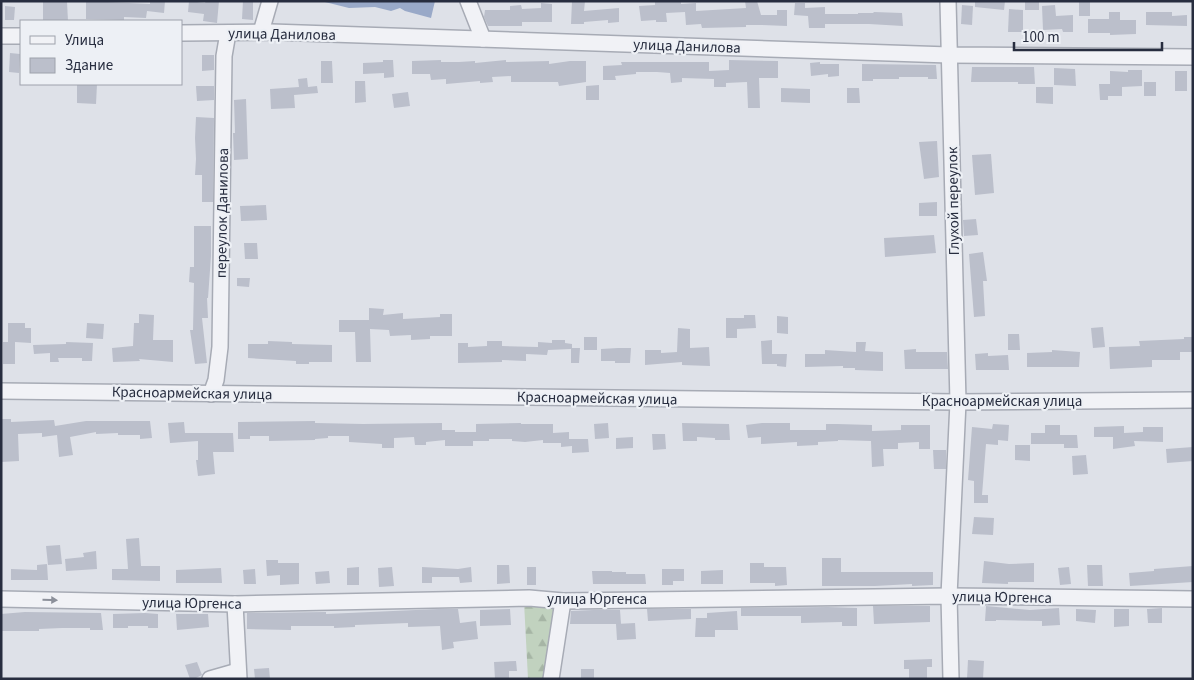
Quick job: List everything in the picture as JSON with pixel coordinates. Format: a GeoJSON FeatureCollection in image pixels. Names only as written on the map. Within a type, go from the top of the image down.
{"type":"FeatureCollection","features":[{"type":"Feature","properties":{"kind":"street"},"geometry":{"type":"LineString","coordinates":[[262,32],[270,1]]}},
{"type":"Feature","properties":{"kind":"street"},"geometry":{"type":"LineString","coordinates":[[468,1],[483,39]]}},
{"type":"Feature","properties":{"kind":"street","name":"Глухой переулок"},"geometry":{"type":"LineString","coordinates":[[948,1],[958,402],[948,596],[951,679]]}},
{"type":"Feature","properties":{"kind":"street","name":"переулок Данилова"},"geometry":{"type":"LineString","coordinates":[[211,394],[216,380],[220,347],[224,56],[228,32]]}},
{"type":"Feature","properties":{"kind":"street","name":"улица Данилова"},"geometry":{"type":"LineString","coordinates":[[182,33],[262,32],[949,55],[1193,57]]}},
{"type":"Feature","properties":{"kind":"street"},"geometry":{"type":"LineString","coordinates":[[1,36],[20,36]]}},
{"type":"Feature","properties":{"kind":"street","name":"Красноармейская улица"},"geometry":{"type":"LineString","coordinates":[[1,391],[958,402],[1193,400]]}},
{"type":"Feature","properties":{"kind":"street","name":"улица Юргенса"},"geometry":{"type":"LineString","coordinates":[[1,599],[235,604],[529,598],[563,601],[948,596],[1193,599]]}},
{"type":"Feature","properties":{"kind":"street"},"geometry":{"type":"LineString","coordinates":[[551,679],[563,601]]}},
{"type":"Feature","properties":{"kind":"street"},"geometry":{"type":"LineString","coordinates":[[210,679],[239,675],[235,604]]}},
{"type":"Feature","properties":{"kind":"green space"},"geometry":{"type":"Polygon","coordinates":[[[524,602],[559,602],[548,679],[528,679],[524,602]]]}},
{"type":"Feature","properties":{"kind":"water"},"geometry":{"type":"Polygon","coordinates":[[[321,1],[435,1],[431,18],[400,8],[391,11],[375,7],[349,8],[321,1]]]}},
{"type":"Feature","properties":{"kind":"building"},"geometry":{"type":"Polygon","coordinates":[[[43,1],[67,2],[68,20],[43,20],[43,1]]]}},
{"type":"Feature","properties":{"kind":"building"},"geometry":{"type":"Polygon","coordinates":[[[86,1],[150,4],[150,1],[165,1],[164,13],[147,11],[146,18],[124,17],[124,20],[86,19],[86,1]]]}},
{"type":"Feature","properties":{"kind":"building"},"geometry":{"type":"Polygon","coordinates":[[[189,1],[205,3],[206,1],[219,1],[217,23],[203,21],[204,14],[188,12],[189,1]]]}},
{"type":"Feature","properties":{"kind":"building"},"geometry":{"type":"Polygon","coordinates":[[[243,1],[253,1],[253,20],[242,19],[243,1]]]}},
{"type":"Feature","properties":{"kind":"building"},"geometry":{"type":"Polygon","coordinates":[[[572,1],[585,1],[584,11],[619,8],[619,22],[608,23],[608,20],[571,24],[572,1]]]}},
{"type":"Feature","properties":{"kind":"building"},"geometry":{"type":"Polygon","coordinates":[[[681,1],[681,4],[696,3],[696,11],[746,8],[745,1],[757,1],[761,15],[777,15],[777,10],[787,10],[787,26],[746,25],[746,27],[702,28],[701,24],[686,25],[685,12],[666,13],[667,22],[656,22],[656,20],[641,21],[639,6],[655,5],[655,2],[681,1]]]}},
{"type":"Feature","properties":{"kind":"building"},"geometry":{"type":"Polygon","coordinates":[[[975,1],[1005,1],[1004,10],[975,7],[975,1]]]}},
{"type":"Feature","properties":{"kind":"building"},"geometry":{"type":"Polygon","coordinates":[[[1025,1],[1039,1],[1039,10],[1025,10],[1025,1]]]}},
{"type":"Feature","properties":{"kind":"building"},"geometry":{"type":"Polygon","coordinates":[[[1079,1],[1090,1],[1090,16],[1079,16],[1079,1]]]}},
{"type":"Feature","properties":{"kind":"building"},"geometry":{"type":"Polygon","coordinates":[[[541,3],[552,4],[552,22],[522,22],[522,26],[488,26],[484,17],[485,10],[510,10],[510,6],[521,5],[522,9],[541,8],[541,3]]]}},
{"type":"Feature","properties":{"kind":"building"},"geometry":{"type":"Polygon","coordinates":[[[795,3],[805,3],[805,8],[825,7],[825,14],[902,13],[903,26],[825,24],[825,28],[809,28],[808,16],[794,15],[795,3]]]}},
{"type":"Feature","properties":{"kind":"building"},"geometry":{"type":"Polygon","coordinates":[[[962,5],[973,6],[972,25],[961,24],[962,5]]]}},
{"type":"Feature","properties":{"kind":"building"},"geometry":{"type":"Polygon","coordinates":[[[1055,5],[1056,16],[1073,15],[1073,32],[1063,32],[1062,29],[1043,30],[1042,6],[1055,5]]]}},
{"type":"Feature","properties":{"kind":"building"},"geometry":{"type":"Polygon","coordinates":[[[5,6],[15,7],[14,20],[5,20],[5,6]]]}},
{"type":"Feature","properties":{"kind":"building"},"geometry":{"type":"Polygon","coordinates":[[[1009,9],[1023,10],[1023,32],[1008,32],[1009,9]]]}},
{"type":"Feature","properties":{"kind":"building"},"geometry":{"type":"Polygon","coordinates":[[[1109,12],[1120,12],[1120,20],[1136,20],[1136,34],[1110,35],[1110,33],[1088,33],[1088,19],[1109,19],[1109,12]]]}},
{"type":"Feature","properties":{"kind":"building"},"geometry":{"type":"Polygon","coordinates":[[[1146,12],[1172,12],[1172,16],[1187,15],[1187,26],[1146,25],[1146,12]]]}},
{"type":"Feature","properties":{"kind":"building"},"geometry":{"type":"Polygon","coordinates":[[[10,53],[20,54],[19,73],[9,72],[10,53]]]}},
{"type":"Feature","properties":{"kind":"building"},"geometry":{"type":"Polygon","coordinates":[[[202,55],[214,55],[214,70],[202,71],[202,55]]]}},
{"type":"Feature","properties":{"kind":"building"},"geometry":{"type":"Polygon","coordinates":[[[383,60],[393,60],[394,77],[384,78],[384,73],[363,74],[363,63],[383,62],[383,60]]]}},
{"type":"Feature","properties":{"kind":"building"},"geometry":{"type":"Polygon","coordinates":[[[441,60],[441,62],[475,61],[475,63],[506,60],[506,62],[549,61],[549,64],[586,61],[586,82],[559,86],[558,82],[511,82],[511,76],[492,77],[493,82],[480,83],[480,81],[446,84],[446,79],[431,80],[430,74],[412,74],[412,61],[441,60]]]}},
{"type":"Feature","properties":{"kind":"building"},"geometry":{"type":"Polygon","coordinates":[[[729,60],[778,61],[778,78],[759,78],[760,108],[748,108],[747,82],[726,83],[726,87],[714,87],[714,79],[682,78],[682,82],[671,83],[670,73],[657,72],[636,72],[636,74],[615,76],[616,80],[603,80],[603,66],[622,65],[621,62],[709,62],[709,71],[729,70],[729,60]]]}},
{"type":"Feature","properties":{"kind":"building"},"geometry":{"type":"Polygon","coordinates":[[[321,61],[332,61],[333,83],[321,83],[321,61]]]}},
{"type":"Feature","properties":{"kind":"building"},"geometry":{"type":"Polygon","coordinates":[[[820,62],[820,64],[839,64],[839,76],[828,77],[828,74],[811,76],[810,63],[820,62]]]}},
{"type":"Feature","properties":{"kind":"building"},"geometry":{"type":"Polygon","coordinates":[[[862,64],[936,65],[937,79],[928,79],[928,77],[899,77],[899,79],[862,81],[862,64]]]}},
{"type":"Feature","properties":{"kind":"building"},"geometry":{"type":"Polygon","coordinates":[[[972,67],[1034,67],[1035,84],[971,82],[972,67]]]}},
{"type":"Feature","properties":{"kind":"building"},"geometry":{"type":"Polygon","coordinates":[[[1054,68],[1075,69],[1076,86],[1054,85],[1054,68]]]}},
{"type":"Feature","properties":{"kind":"building"},"geometry":{"type":"Polygon","coordinates":[[[1128,70],[1142,70],[1142,86],[1122,87],[1122,96],[1108,96],[1108,100],[1100,100],[1099,84],[1110,84],[1110,71],[1128,72],[1128,70]]]}},
{"type":"Feature","properties":{"kind":"building"},"geometry":{"type":"Polygon","coordinates":[[[1175,71],[1187,71],[1187,91],[1175,91],[1175,71]]]}},
{"type":"Feature","properties":{"kind":"building"},"geometry":{"type":"Polygon","coordinates":[[[307,78],[308,87],[317,86],[318,93],[294,95],[295,108],[271,109],[270,89],[299,87],[298,79],[307,78]]]}},
{"type":"Feature","properties":{"kind":"building"},"geometry":{"type":"Polygon","coordinates":[[[355,81],[365,81],[366,102],[355,103],[355,81]]]}},
{"type":"Feature","properties":{"kind":"building"},"geometry":{"type":"Polygon","coordinates":[[[1144,82],[1156,82],[1156,96],[1144,96],[1144,82]]]}},
{"type":"Feature","properties":{"kind":"building"},"geometry":{"type":"Polygon","coordinates":[[[77,85],[97,85],[96,104],[77,103],[77,85]]]}},
{"type":"Feature","properties":{"kind":"building"},"geometry":{"type":"Polygon","coordinates":[[[599,85],[599,100],[586,100],[586,86],[599,85]]]}},
{"type":"Feature","properties":{"kind":"building"},"geometry":{"type":"Polygon","coordinates":[[[196,86],[214,86],[214,100],[197,101],[196,86]]]}},
{"type":"Feature","properties":{"kind":"building"},"geometry":{"type":"Polygon","coordinates":[[[1036,87],[1053,87],[1053,104],[1036,103],[1036,87]]]}},
{"type":"Feature","properties":{"kind":"building"},"geometry":{"type":"Polygon","coordinates":[[[781,88],[810,89],[810,103],[781,102],[781,88]]]}},
{"type":"Feature","properties":{"kind":"building"},"geometry":{"type":"Polygon","coordinates":[[[847,88],[859,88],[860,103],[847,103],[847,88]]]}},
{"type":"Feature","properties":{"kind":"building"},"geometry":{"type":"Polygon","coordinates":[[[408,92],[410,106],[394,108],[392,94],[408,92]]]}},
{"type":"Feature","properties":{"kind":"building"},"geometry":{"type":"Polygon","coordinates":[[[246,99],[248,159],[234,160],[234,100],[246,99]]]}},
{"type":"Feature","properties":{"kind":"building"},"geometry":{"type":"Polygon","coordinates":[[[196,117],[214,118],[213,202],[202,202],[202,175],[195,175],[196,117]]]}},
{"type":"Feature","properties":{"kind":"building"},"geometry":{"type":"Polygon","coordinates":[[[937,141],[939,177],[924,179],[919,142],[937,141]]]}},
{"type":"Feature","properties":{"kind":"building"},"geometry":{"type":"Polygon","coordinates":[[[991,154],[994,193],[975,195],[972,155],[991,154]]]}},
{"type":"Feature","properties":{"kind":"building"},"geometry":{"type":"Polygon","coordinates":[[[937,202],[937,216],[919,216],[919,203],[937,202]]]}},
{"type":"Feature","properties":{"kind":"building"},"geometry":{"type":"Polygon","coordinates":[[[266,205],[267,220],[241,221],[240,206],[266,205]]]}},
{"type":"Feature","properties":{"kind":"building"},"geometry":{"type":"Polygon","coordinates":[[[976,219],[978,235],[964,236],[963,220],[976,219]]]}},
{"type":"Feature","properties":{"kind":"building"},"geometry":{"type":"Polygon","coordinates":[[[194,226],[211,226],[211,256],[207,298],[208,318],[202,318],[207,363],[195,364],[190,330],[193,330],[194,283],[189,282],[190,267],[194,267],[194,226]]]}},
{"type":"Feature","properties":{"kind":"building"},"geometry":{"type":"Polygon","coordinates":[[[934,235],[936,253],[885,257],[884,238],[934,235]]]}},
{"type":"Feature","properties":{"kind":"building"},"geometry":{"type":"Polygon","coordinates":[[[244,243],[257,243],[258,259],[245,259],[244,243]]]}},
{"type":"Feature","properties":{"kind":"building"},"geometry":{"type":"Polygon","coordinates":[[[983,252],[987,281],[983,281],[985,316],[974,317],[969,254],[983,252]]]}},
{"type":"Feature","properties":{"kind":"building"},"geometry":{"type":"Polygon","coordinates":[[[237,278],[250,278],[249,287],[237,286],[237,278]]]}},
{"type":"Feature","properties":{"kind":"building"},"geometry":{"type":"Polygon","coordinates":[[[369,308],[384,309],[383,315],[403,313],[403,319],[440,317],[440,314],[452,314],[452,336],[430,336],[430,339],[411,340],[411,335],[390,336],[389,330],[370,329],[371,362],[356,362],[355,332],[339,332],[339,320],[369,320],[369,308]]]}},
{"type":"Feature","properties":{"kind":"building"},"geometry":{"type":"Polygon","coordinates":[[[139,314],[154,315],[153,340],[173,340],[173,362],[139,359],[140,361],[113,362],[112,348],[133,346],[134,323],[139,323],[139,314]]]}},
{"type":"Feature","properties":{"kind":"building"},"geometry":{"type":"Polygon","coordinates":[[[744,315],[755,315],[756,328],[737,329],[737,338],[726,338],[726,318],[744,318],[744,315]]]}},
{"type":"Feature","properties":{"kind":"building"},"geometry":{"type":"Polygon","coordinates":[[[777,316],[788,317],[788,334],[777,333],[777,316]]]}},
{"type":"Feature","properties":{"kind":"building"},"geometry":{"type":"Polygon","coordinates":[[[8,323],[25,323],[25,328],[31,328],[31,343],[15,342],[15,364],[3,364],[3,342],[8,342],[8,323]]]}},
{"type":"Feature","properties":{"kind":"building"},"geometry":{"type":"Polygon","coordinates":[[[87,323],[104,324],[103,339],[86,338],[87,323]]]}},
{"type":"Feature","properties":{"kind":"building"},"geometry":{"type":"Polygon","coordinates":[[[1103,327],[1105,347],[1093,348],[1091,328],[1103,327]]]}},
{"type":"Feature","properties":{"kind":"building"},"geometry":{"type":"Polygon","coordinates":[[[678,328],[690,329],[690,348],[709,347],[710,366],[682,365],[682,362],[645,365],[645,350],[661,350],[661,353],[677,352],[678,328]]]}},
{"type":"Feature","properties":{"kind":"building"},"geometry":{"type":"Polygon","coordinates":[[[1008,334],[1019,334],[1020,350],[1008,350],[1008,334]]]}},
{"type":"Feature","properties":{"kind":"building"},"geometry":{"type":"Polygon","coordinates":[[[584,337],[597,337],[597,350],[584,350],[584,337]]]}},
{"type":"Feature","properties":{"kind":"building"},"geometry":{"type":"Polygon","coordinates":[[[1184,337],[1193,337],[1193,352],[1180,352],[1180,360],[1152,360],[1152,367],[1110,369],[1109,347],[1140,346],[1139,341],[1184,339],[1184,337]]]}},
{"type":"Feature","properties":{"kind":"building"},"geometry":{"type":"Polygon","coordinates":[[[552,340],[565,340],[565,343],[572,344],[572,348],[580,348],[579,363],[571,363],[571,349],[548,350],[547,355],[526,354],[526,361],[502,360],[502,362],[458,363],[458,343],[468,343],[468,347],[487,346],[487,341],[502,341],[502,346],[538,347],[538,342],[552,343],[552,340]]]}},
{"type":"Feature","properties":{"kind":"building"},"geometry":{"type":"Polygon","coordinates":[[[772,340],[772,354],[787,354],[786,367],[777,366],[777,364],[762,364],[761,341],[772,340]]]}},
{"type":"Feature","properties":{"kind":"building"},"geometry":{"type":"Polygon","coordinates":[[[268,341],[332,345],[332,362],[296,364],[296,361],[248,358],[248,344],[268,344],[268,341]]]}},
{"type":"Feature","properties":{"kind":"building"},"geometry":{"type":"Polygon","coordinates":[[[66,342],[93,343],[92,361],[82,361],[82,358],[58,358],[59,362],[50,362],[50,353],[34,354],[33,345],[66,344],[66,342]]]}},
{"type":"Feature","properties":{"kind":"building"},"geometry":{"type":"Polygon","coordinates":[[[856,342],[866,342],[865,351],[883,352],[883,371],[855,370],[855,368],[843,368],[843,366],[805,367],[805,354],[825,354],[825,350],[856,352],[856,342]]]}},
{"type":"Feature","properties":{"kind":"building"},"geometry":{"type":"Polygon","coordinates":[[[631,348],[630,363],[601,361],[601,349],[631,348]]]}},
{"type":"Feature","properties":{"kind":"building"},"geometry":{"type":"Polygon","coordinates":[[[916,349],[916,352],[947,352],[948,369],[905,369],[904,350],[916,349]]]}},
{"type":"Feature","properties":{"kind":"building"},"geometry":{"type":"Polygon","coordinates":[[[1052,350],[1080,352],[1079,367],[1027,367],[1027,353],[1052,352],[1052,350]]]}},
{"type":"Feature","properties":{"kind":"building"},"geometry":{"type":"Polygon","coordinates":[[[988,353],[988,356],[1008,355],[1009,370],[976,370],[975,354],[988,353]]]}},
{"type":"Feature","properties":{"kind":"building"},"geometry":{"type":"Polygon","coordinates":[[[1,419],[11,419],[11,422],[54,420],[55,426],[86,421],[150,421],[152,438],[140,439],[140,435],[96,434],[96,432],[70,437],[73,455],[59,457],[57,435],[42,437],[42,433],[18,434],[19,461],[1,462],[1,419]]]}},
{"type":"Feature","properties":{"kind":"building"},"geometry":{"type":"Polygon","coordinates":[[[315,421],[315,423],[363,424],[442,423],[442,430],[455,430],[455,432],[476,432],[476,424],[553,424],[553,433],[569,432],[569,439],[588,439],[589,452],[572,453],[572,446],[561,447],[561,443],[543,443],[543,440],[525,442],[512,441],[512,439],[489,439],[489,441],[473,441],[473,446],[445,446],[445,440],[426,442],[426,445],[415,445],[414,437],[394,438],[394,448],[382,448],[382,444],[349,442],[349,436],[328,436],[328,438],[315,440],[269,441],[269,436],[250,436],[250,439],[238,439],[238,422],[315,421]]]}},
{"type":"Feature","properties":{"kind":"building"},"geometry":{"type":"Polygon","coordinates":[[[184,422],[185,433],[233,433],[234,452],[213,452],[215,474],[198,476],[196,460],[198,460],[198,441],[170,443],[168,423],[184,422]]]}},
{"type":"Feature","properties":{"kind":"building"},"geometry":{"type":"Polygon","coordinates":[[[608,423],[609,438],[595,439],[594,424],[608,423]]]}},
{"type":"Feature","properties":{"kind":"building"},"geometry":{"type":"Polygon","coordinates":[[[682,423],[729,424],[730,440],[697,437],[697,441],[683,441],[682,423]]]}},
{"type":"Feature","properties":{"kind":"building"},"geometry":{"type":"Polygon","coordinates":[[[790,423],[790,430],[826,430],[826,424],[872,425],[872,431],[901,430],[901,425],[930,425],[930,449],[919,449],[919,442],[898,443],[898,449],[883,449],[884,466],[872,467],[871,441],[838,440],[818,442],[818,445],[797,446],[797,442],[761,444],[761,437],[748,438],[746,425],[790,423]]]}},
{"type":"Feature","properties":{"kind":"building"},"geometry":{"type":"Polygon","coordinates":[[[993,424],[1009,425],[1008,441],[998,440],[998,445],[986,444],[982,495],[988,495],[988,503],[974,503],[974,481],[968,480],[972,427],[992,429],[993,424]]]}},
{"type":"Feature","properties":{"kind":"building"},"geometry":{"type":"Polygon","coordinates":[[[1045,425],[1060,425],[1060,435],[1077,435],[1078,448],[1064,448],[1064,444],[1031,444],[1031,433],[1045,433],[1045,425]]]}},
{"type":"Feature","properties":{"kind":"building"},"geometry":{"type":"Polygon","coordinates":[[[1124,426],[1124,433],[1143,432],[1143,427],[1163,427],[1163,442],[1134,441],[1135,446],[1113,449],[1113,437],[1094,437],[1094,427],[1124,426]]]}},
{"type":"Feature","properties":{"kind":"building"},"geometry":{"type":"Polygon","coordinates":[[[652,434],[665,434],[666,449],[653,450],[652,434]]]}},
{"type":"Feature","properties":{"kind":"building"},"geometry":{"type":"Polygon","coordinates":[[[633,437],[633,448],[616,449],[616,438],[633,437]]]}},
{"type":"Feature","properties":{"kind":"building"},"geometry":{"type":"Polygon","coordinates":[[[1015,445],[1030,445],[1030,461],[1015,460],[1015,445]]]}},
{"type":"Feature","properties":{"kind":"building"},"geometry":{"type":"Polygon","coordinates":[[[1193,447],[1193,461],[1167,463],[1166,449],[1193,447]]]}},
{"type":"Feature","properties":{"kind":"building"},"geometry":{"type":"Polygon","coordinates":[[[933,450],[946,450],[946,469],[934,469],[933,450]]]}},
{"type":"Feature","properties":{"kind":"building"},"geometry":{"type":"Polygon","coordinates":[[[1086,455],[1088,474],[1073,475],[1072,456],[1086,455]]]}},
{"type":"Feature","properties":{"kind":"building"},"geometry":{"type":"Polygon","coordinates":[[[974,517],[994,518],[993,535],[972,534],[974,517]]]}},
{"type":"Feature","properties":{"kind":"building"},"geometry":{"type":"Polygon","coordinates":[[[139,538],[141,566],[160,566],[160,581],[112,580],[112,569],[128,569],[126,539],[139,538]]]}},
{"type":"Feature","properties":{"kind":"building"},"geometry":{"type":"Polygon","coordinates":[[[60,545],[62,564],[48,565],[46,546],[60,545]]]}},
{"type":"Feature","properties":{"kind":"building"},"geometry":{"type":"Polygon","coordinates":[[[96,551],[97,569],[66,571],[65,559],[84,557],[83,553],[96,551]]]}},
{"type":"Feature","properties":{"kind":"building"},"geometry":{"type":"Polygon","coordinates":[[[822,558],[841,558],[841,572],[933,572],[933,585],[822,586],[822,558]]]}},
{"type":"Feature","properties":{"kind":"building"},"geometry":{"type":"Polygon","coordinates":[[[266,560],[278,560],[278,563],[299,563],[299,584],[280,585],[280,575],[267,576],[266,560]]]}},
{"type":"Feature","properties":{"kind":"building"},"geometry":{"type":"Polygon","coordinates":[[[984,561],[1009,564],[1034,563],[1034,582],[982,583],[984,561]]]}},
{"type":"Feature","properties":{"kind":"building"},"geometry":{"type":"Polygon","coordinates":[[[750,563],[764,563],[764,567],[786,567],[787,585],[775,586],[775,583],[750,583],[750,563]]]}},
{"type":"Feature","properties":{"kind":"building"},"geometry":{"type":"Polygon","coordinates":[[[47,564],[48,580],[11,580],[11,569],[37,570],[37,565],[47,564]]]}},
{"type":"Feature","properties":{"kind":"building"},"geometry":{"type":"Polygon","coordinates":[[[497,565],[509,565],[510,583],[497,584],[497,565]]]}},
{"type":"Feature","properties":{"kind":"building"},"geometry":{"type":"Polygon","coordinates":[[[1087,565],[1102,565],[1103,586],[1088,586],[1087,565]]]}},
{"type":"Feature","properties":{"kind":"building"},"geometry":{"type":"Polygon","coordinates":[[[1193,566],[1193,582],[1130,586],[1129,573],[1193,566]]]}},
{"type":"Feature","properties":{"kind":"building"},"geometry":{"type":"Polygon","coordinates":[[[359,567],[359,585],[347,585],[347,568],[359,567]]]}},
{"type":"Feature","properties":{"kind":"building"},"geometry":{"type":"Polygon","coordinates":[[[392,567],[394,586],[379,587],[378,568],[392,567]]]}},
{"type":"Feature","properties":{"kind":"building"},"geometry":{"type":"Polygon","coordinates":[[[422,567],[458,569],[471,567],[472,582],[460,583],[459,577],[432,577],[432,583],[422,583],[422,567]]]}},
{"type":"Feature","properties":{"kind":"building"},"geometry":{"type":"Polygon","coordinates":[[[527,567],[536,567],[536,585],[527,585],[527,567]]]}},
{"type":"Feature","properties":{"kind":"building"},"geometry":{"type":"Polygon","coordinates":[[[1069,567],[1071,584],[1060,585],[1058,568],[1069,567]]]}},
{"type":"Feature","properties":{"kind":"building"},"geometry":{"type":"Polygon","coordinates":[[[221,568],[222,583],[176,583],[176,570],[221,568]]]}},
{"type":"Feature","properties":{"kind":"building"},"geometry":{"type":"Polygon","coordinates":[[[255,569],[256,584],[244,584],[243,570],[255,569]]]}},
{"type":"Feature","properties":{"kind":"building"},"geometry":{"type":"Polygon","coordinates":[[[662,569],[684,569],[684,581],[673,581],[673,585],[662,585],[662,569]]]}},
{"type":"Feature","properties":{"kind":"building"},"geometry":{"type":"Polygon","coordinates":[[[723,570],[723,584],[701,584],[701,571],[723,570]]]}},
{"type":"Feature","properties":{"kind":"building"},"geometry":{"type":"Polygon","coordinates":[[[329,571],[330,583],[316,584],[315,572],[329,571]]]}},
{"type":"Feature","properties":{"kind":"building"},"geometry":{"type":"Polygon","coordinates":[[[592,571],[645,574],[646,584],[593,584],[592,571]]]}},
{"type":"Feature","properties":{"kind":"building"},"geometry":{"type":"Polygon","coordinates":[[[873,606],[930,606],[930,622],[874,624],[873,606]]]}},
{"type":"Feature","properties":{"kind":"building"},"geometry":{"type":"Polygon","coordinates":[[[986,606],[1030,610],[1059,608],[1060,625],[1042,626],[1042,621],[985,621],[986,606]]]}},
{"type":"Feature","properties":{"kind":"building"},"geometry":{"type":"Polygon","coordinates":[[[741,608],[857,608],[857,626],[842,626],[842,622],[801,623],[801,616],[741,616],[741,608]]]}},
{"type":"Feature","properties":{"kind":"building"},"geometry":{"type":"Polygon","coordinates":[[[1162,608],[1162,623],[1148,623],[1147,609],[1162,608]]]}},
{"type":"Feature","properties":{"kind":"building"},"geometry":{"type":"Polygon","coordinates":[[[458,609],[460,623],[476,621],[478,639],[453,642],[454,648],[442,650],[440,626],[408,627],[408,623],[355,625],[355,627],[334,628],[334,626],[291,626],[291,630],[247,629],[247,613],[326,612],[326,614],[458,609]]]}},
{"type":"Feature","properties":{"kind":"building"},"geometry":{"type":"Polygon","coordinates":[[[510,609],[511,625],[480,626],[480,610],[510,609]]]}},
{"type":"Feature","properties":{"kind":"building"},"geometry":{"type":"Polygon","coordinates":[[[647,609],[691,609],[691,619],[648,621],[647,609]]]}},
{"type":"Feature","properties":{"kind":"building"},"geometry":{"type":"Polygon","coordinates":[[[1076,609],[1096,610],[1095,623],[1076,621],[1076,609]]]}},
{"type":"Feature","properties":{"kind":"building"},"geometry":{"type":"Polygon","coordinates":[[[1114,609],[1129,609],[1129,626],[1114,627],[1114,609]]]}},
{"type":"Feature","properties":{"kind":"building"},"geometry":{"type":"Polygon","coordinates":[[[620,610],[621,624],[570,624],[571,611],[620,610]]]}},
{"type":"Feature","properties":{"kind":"building"},"geometry":{"type":"Polygon","coordinates":[[[737,611],[738,630],[715,630],[715,637],[695,637],[696,618],[707,618],[707,613],[737,611]]]}},
{"type":"Feature","properties":{"kind":"building"},"geometry":{"type":"Polygon","coordinates":[[[25,612],[101,613],[103,630],[62,628],[39,629],[39,631],[1,631],[1,614],[25,612]]]}},
{"type":"Feature","properties":{"kind":"building"},"geometry":{"type":"Polygon","coordinates":[[[113,614],[158,614],[158,628],[128,626],[128,628],[113,628],[113,614]]]}},
{"type":"Feature","properties":{"kind":"building"},"geometry":{"type":"Polygon","coordinates":[[[176,614],[208,614],[209,627],[177,630],[176,614]]]}},
{"type":"Feature","properties":{"kind":"building"},"geometry":{"type":"Polygon","coordinates":[[[635,623],[636,639],[617,640],[616,624],[635,623]]]}},
{"type":"Feature","properties":{"kind":"building"},"geometry":{"type":"Polygon","coordinates":[[[932,659],[932,667],[927,667],[927,679],[909,679],[909,669],[904,669],[904,660],[932,659]]]}},
{"type":"Feature","properties":{"kind":"building"},"geometry":{"type":"Polygon","coordinates":[[[968,660],[984,661],[983,679],[967,679],[968,660]]]}},
{"type":"Feature","properties":{"kind":"building"},"geometry":{"type":"Polygon","coordinates":[[[516,661],[517,671],[509,671],[509,679],[495,679],[494,662],[516,661]]]}},
{"type":"Feature","properties":{"kind":"building"},"geometry":{"type":"Polygon","coordinates":[[[197,662],[202,675],[190,679],[185,665],[197,662]]]}},
{"type":"Feature","properties":{"kind":"building"},"geometry":{"type":"Polygon","coordinates":[[[269,668],[270,679],[255,679],[254,669],[269,668]]]}},
{"type":"Feature","properties":{"kind":"building"},"geometry":{"type":"Polygon","coordinates":[[[581,669],[594,669],[594,679],[581,679],[581,669]]]}}]}
